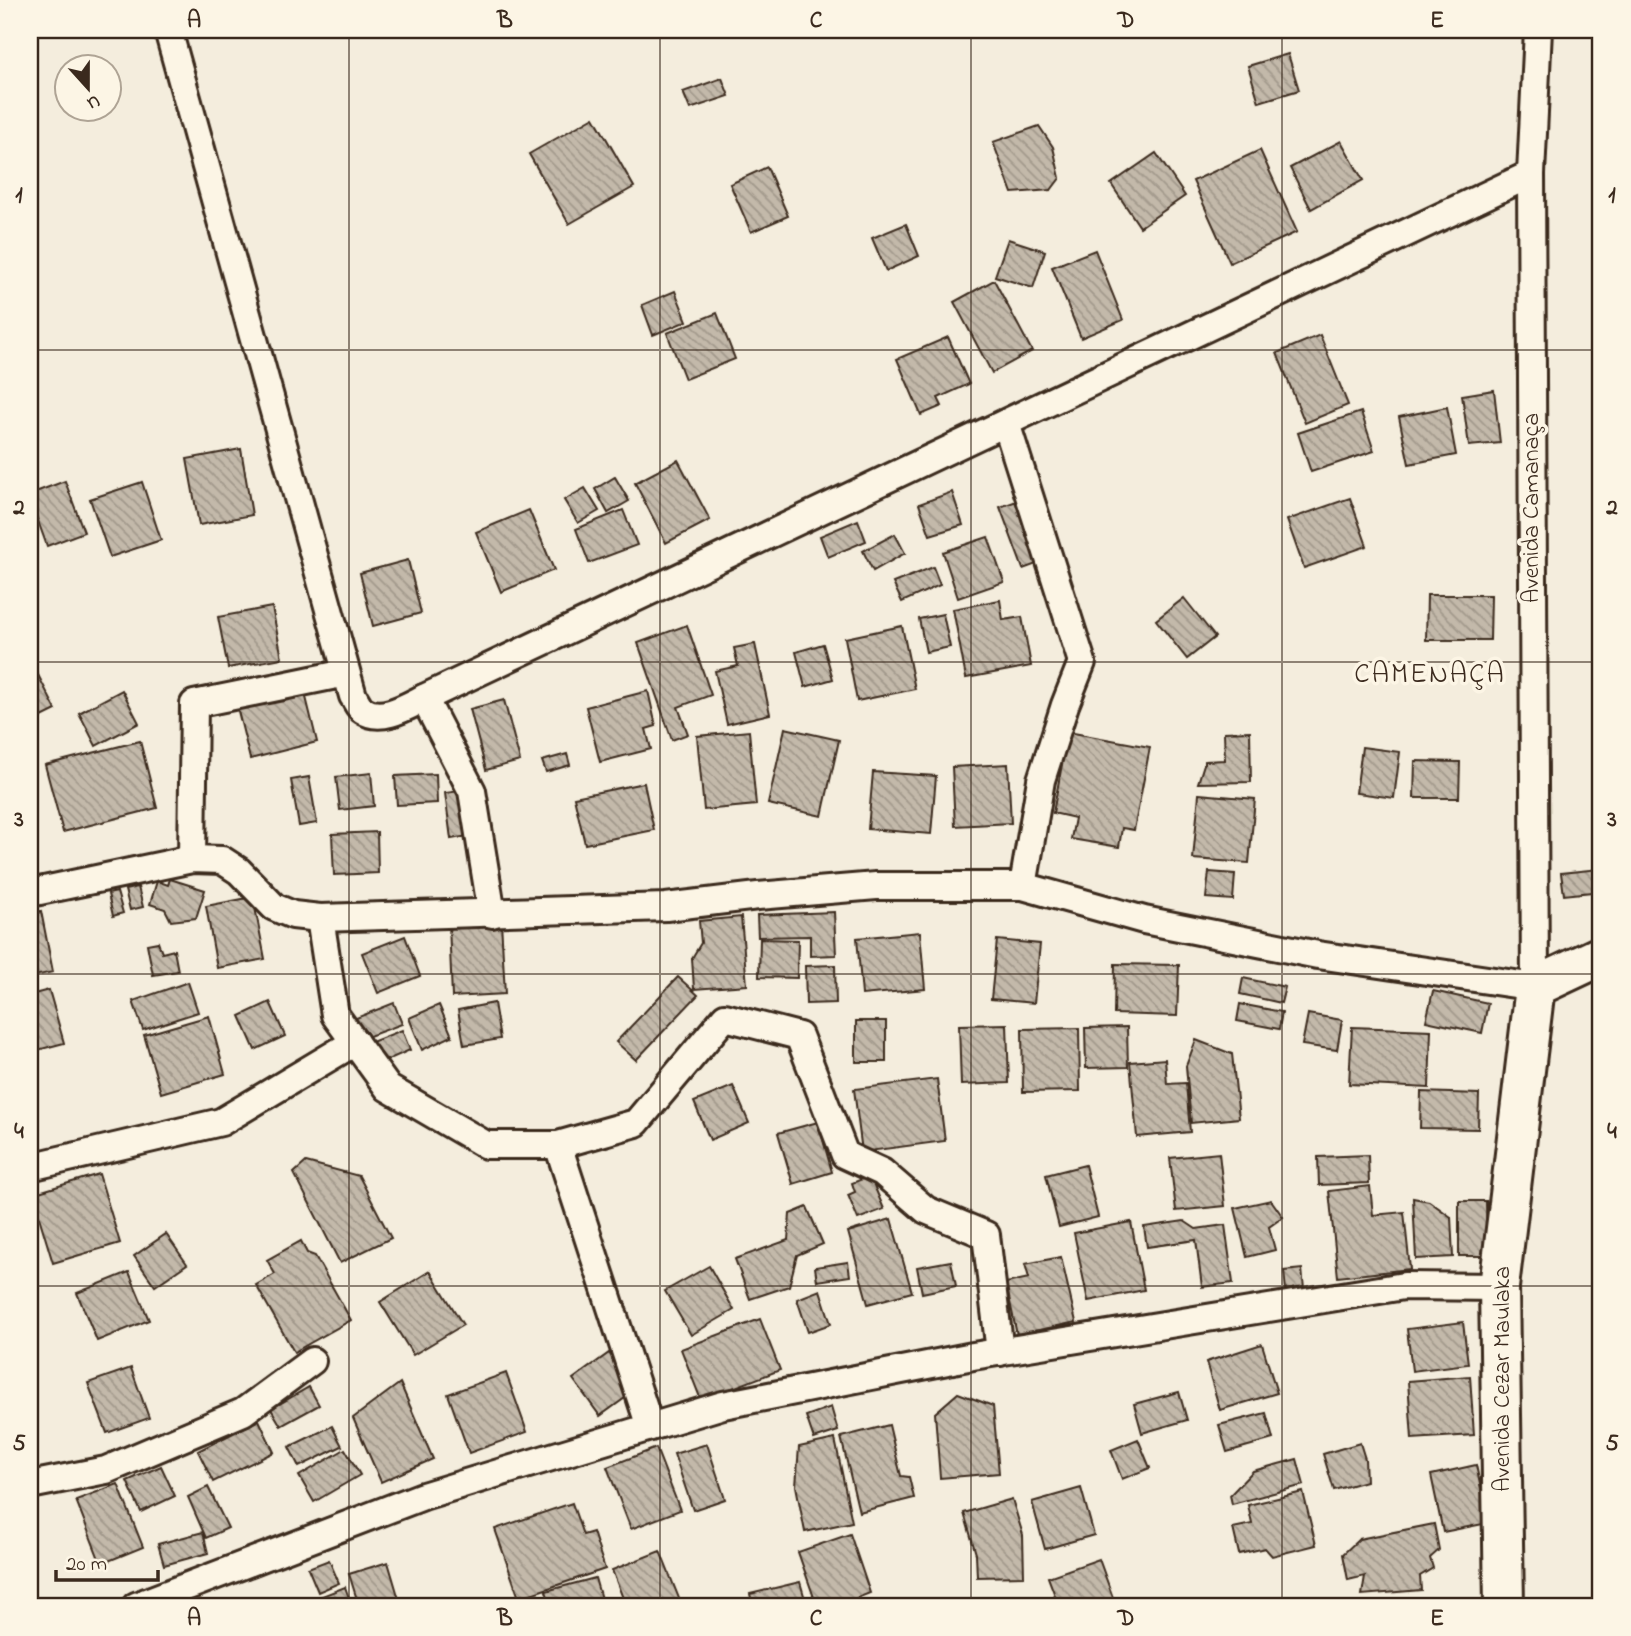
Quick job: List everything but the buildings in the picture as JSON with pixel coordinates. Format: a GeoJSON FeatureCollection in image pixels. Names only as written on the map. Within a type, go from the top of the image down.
{"type":"FeatureCollection","features":[{"type":"Feature","properties":{"kind":"main road"},"geometry":{"type":"LineString","coordinates":[[1535,987],[1601,956]]}},
{"type":"Feature","properties":{"kind":"main road","name":"Avenida Cezar Maulaka"},"geometry":{"type":"LineString","coordinates":[[1504,1606],[1499,1287],[1535,987]]}},
{"type":"Feature","properties":{"kind":"street"},"geometry":{"type":"LineString","coordinates":[[168,30],[346,673],[353,696],[361,710],[374,715],[393,713],[1531,174]]}},
{"type":"Feature","properties":{"kind":"street","name":"Avenida Camanaça"},"geometry":{"type":"LineString","coordinates":[[1535,987],[1531,174],[1538,30]]}},
{"type":"Feature","properties":{"kind":"street"},"geometry":{"type":"LineString","coordinates":[[1006,423],[1082,662],[1041,780],[1023,886]]}},
{"type":"Feature","properties":{"kind":"street"},"geometry":{"type":"LineString","coordinates":[[192,859],[194,704],[346,673]]}},
{"type":"Feature","properties":{"kind":"street"},"geometry":{"type":"LineString","coordinates":[[424,698],[472,791],[492,914]]}},
{"type":"Feature","properties":{"kind":"street"},"geometry":{"type":"LineString","coordinates":[[30,893],[192,859],[222,860],[239,871],[274,907],[293,915],[320,918],[667,907],[876,886],[1023,886],[1144,919],[1318,955],[1535,987]]}},
{"type":"Feature","properties":{"kind":"street"},"geometry":{"type":"LineString","coordinates":[[320,918],[335,1015],[388,1088],[486,1145],[558,1145],[636,1124],[725,1017],[799,1035],[845,1155],[882,1172],[926,1210],[986,1235],[1000,1352]]}},
{"type":"Feature","properties":{"kind":"street"},"geometry":{"type":"LineString","coordinates":[[30,1167],[220,1122],[355,1042]]}},
{"type":"Feature","properties":{"kind":"street"},"geometry":{"type":"LineString","coordinates":[[558,1145],[650,1427]]}},
{"type":"Feature","properties":{"kind":"street"},"geometry":{"type":"LineString","coordinates":[[136,1606],[423,1496],[723,1405],[1000,1352],[1404,1286],[1499,1287]]}},
{"type":"Feature","properties":{"kind":"street"},"geometry":{"type":"LineString","coordinates":[[30,1485],[106,1470],[243,1412],[312,1361]]}},
{"type":"Feature","properties":{"kind":"district","name":"CAMENAÇA"},"geometry":{"type":"Point","coordinates":[1430,675]}}]}
